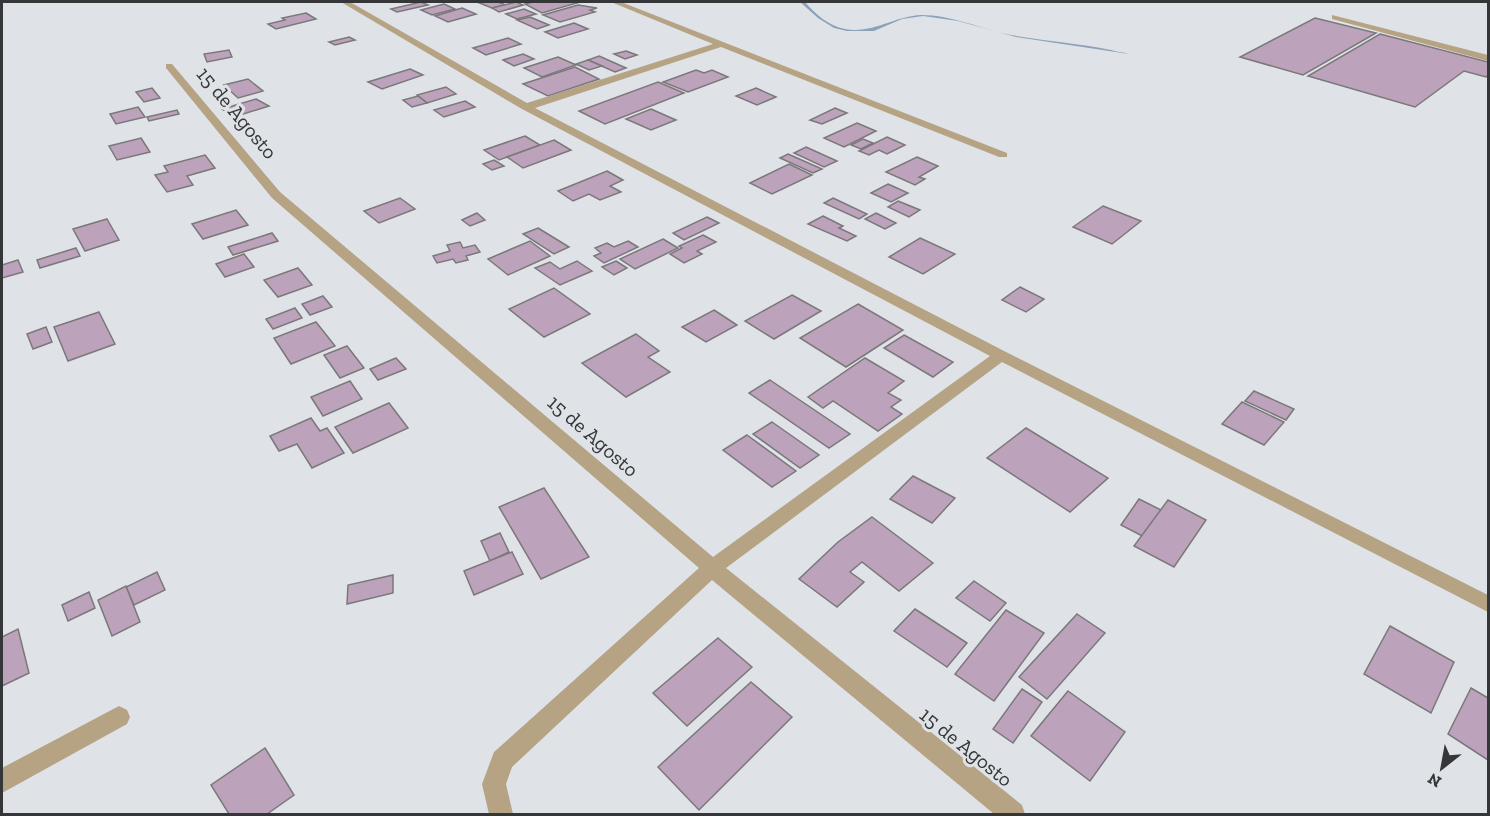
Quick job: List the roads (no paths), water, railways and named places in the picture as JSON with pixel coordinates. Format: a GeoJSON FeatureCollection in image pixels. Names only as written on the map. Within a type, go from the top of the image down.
{"type":"FeatureCollection","features":[{"type":"Feature","properties":{"kind":"street"},"geometry":{"type":"LineString","coordinates":[[345,2],[526,107],[1001,355],[1488,604]]}},
{"type":"Feature","properties":{"kind":"street"},"geometry":{"type":"LineString","coordinates":[[615,2],[1003,155]]}},
{"type":"Feature","properties":{"kind":"street"},"geometry":{"type":"LineString","coordinates":[[1335,18],[1488,58]]}},
{"type":"Feature","properties":{"kind":"street"},"geometry":{"type":"LineString","coordinates":[[526,107],[721,44]]}},
{"type":"Feature","properties":{"kind":"street","name":"15 de Agosto"},"geometry":{"type":"LineString","coordinates":[[169,66],[276,195],[712,568],[1013,814]]}},
{"type":"Feature","properties":{"kind":"street"},"geometry":{"type":"LineString","coordinates":[[501,814],[494,784],[502,760],[712,568],[1001,355]]}},
{"type":"Feature","properties":{"kind":"street"},"geometry":{"type":"LineString","coordinates":[[2,781],[119,717]]}},
{"type":"Feature","properties":{"kind":"water"},"geometry":{"type":"Polygon","coordinates":[[[800,2],[805,2],[828,22],[845,29],[865,29],[911,16],[921,15],[933,16],[955,20],[1011,35],[1129,54],[1016,37],[958,21],[923,16],[902,19],[874,31],[847,31],[834,28],[800,2]]]}}]}
